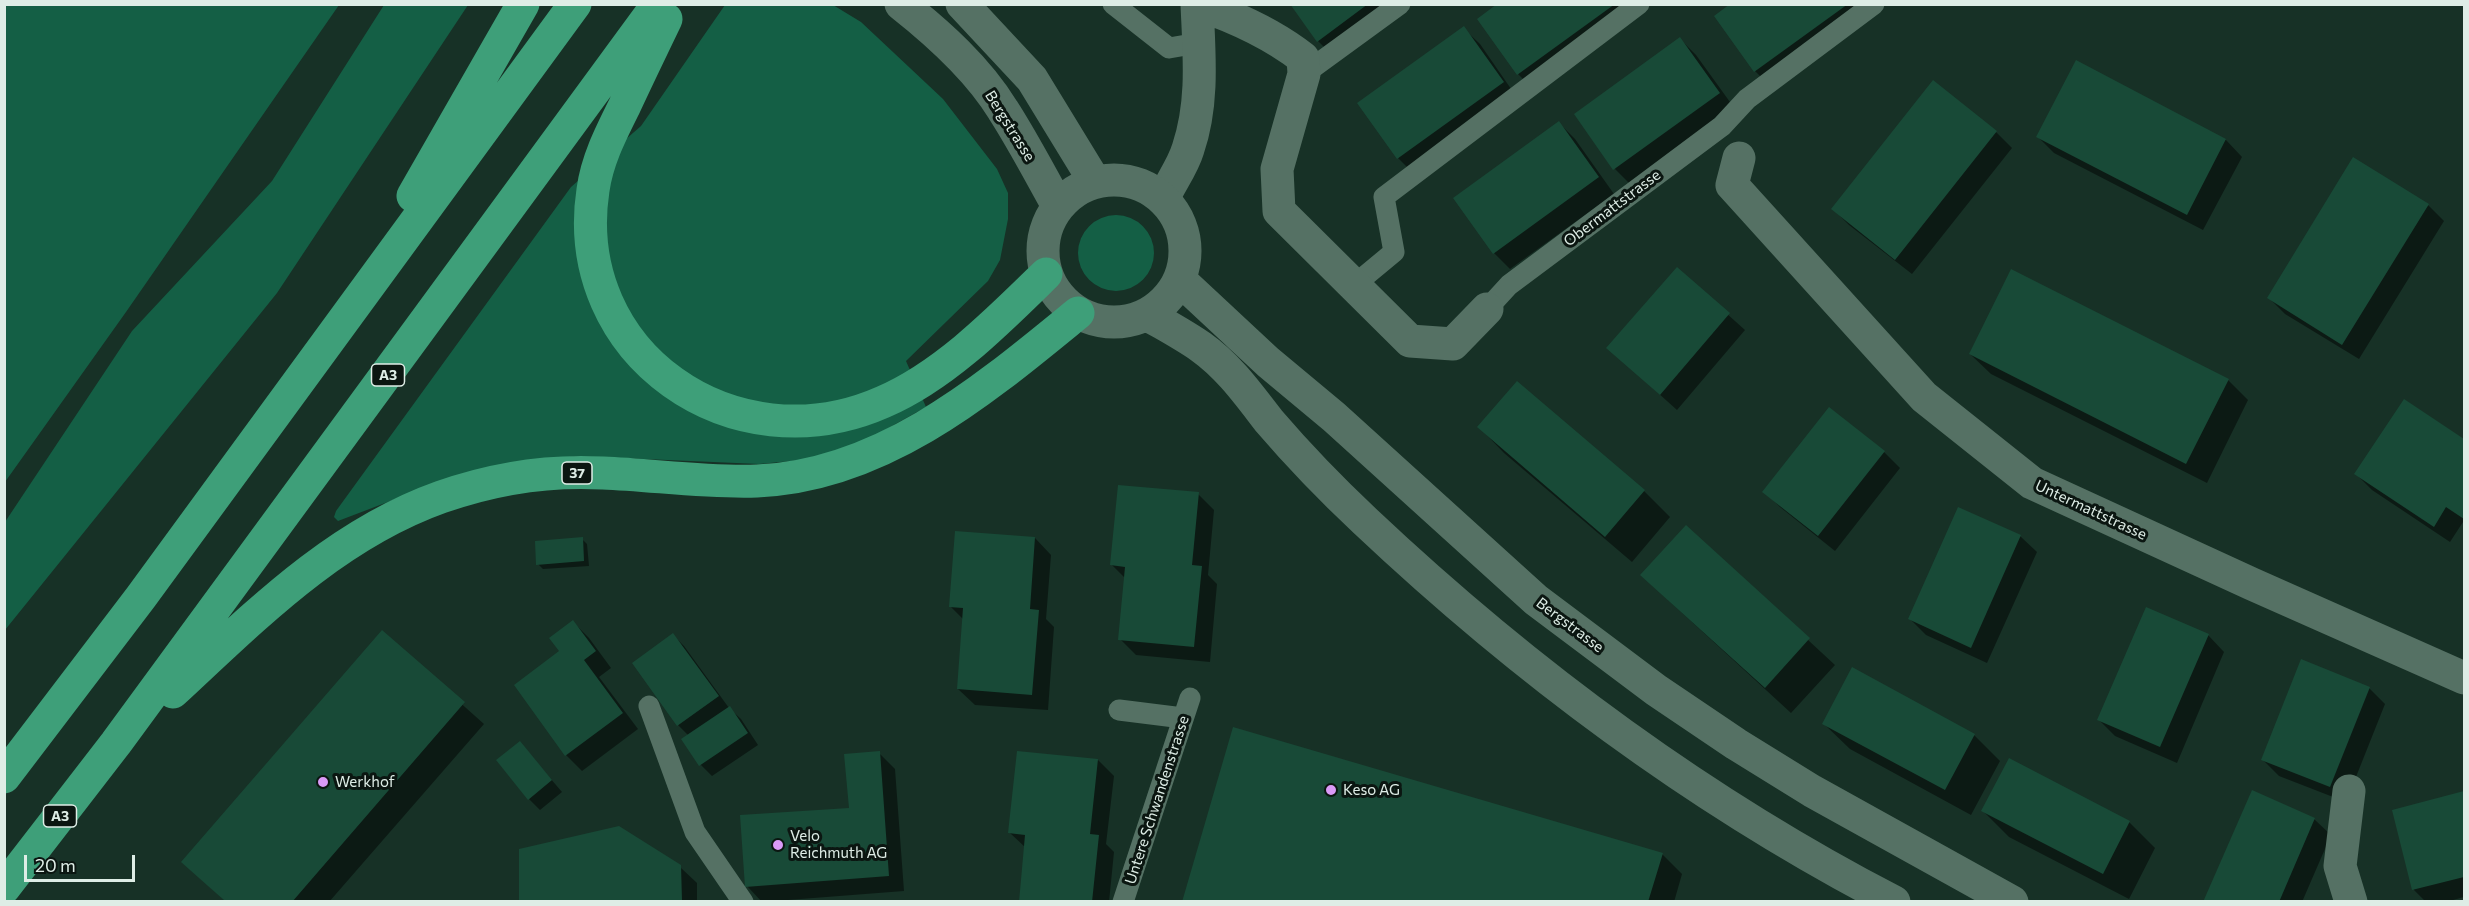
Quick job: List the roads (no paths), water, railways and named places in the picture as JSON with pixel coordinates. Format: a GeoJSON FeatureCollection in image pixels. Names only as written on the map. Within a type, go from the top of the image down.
{"type":"FeatureCollection","features":[{"type":"Feature","properties":{"kind":"highway"},"geometry":{"type":"LineString","coordinates":[[328,344],[522,4]]}},
{"type":"Feature","properties":{"kind":"highway"},"geometry":{"type":"LineString","coordinates":[[4,777],[141,597],[328,344],[575,4]]}},
{"type":"Feature","properties":{"kind":"highway","name":"A3"},"geometry":{"type":"LineString","coordinates":[[4,888],[116,743],[658,4]]}},
{"type":"Feature","properties":{"kind":"highway"},"geometry":{"type":"LineString","coordinates":[[673,4],[603,151],[593,189],[591,230],[599,278],[615,317],[637,350],[665,377],[682,389],[724,411],[771,421],[812,421],[861,410],[903,393],[926,378],[1001,318],[1046,274]]}},
{"type":"Feature","properties":{"kind":"highway","name":"37"},"geometry":{"type":"LineString","coordinates":[[116,743],[274,599],[308,571],[362,534],[417,506],[466,489],[544,474],[600,472],[755,481],[837,468],[887,448],[926,426],[984,387],[1078,313]]}},
{"type":"Feature","properties":{"kind":"main road","name":"Bergstrasse"},"geometry":{"type":"LineString","coordinates":[[901,4],[925,23],[970,67],[996,100],[1058,206]]}},
{"type":"Feature","properties":{"kind":"main road"},"geometry":{"type":"LineString","coordinates":[[962,4],[1032,79],[1095,182]]}},
{"type":"Feature","properties":{"kind":"main road"},"geometry":{"type":"LineString","coordinates":[[1163,199],[1188,151],[1197,120],[1199,92],[1197,4],[1232,16],[1287,45],[1303,58],[1304,74]]}},
{"type":"Feature","properties":{"kind":"main road","name":"Obermattstrasse"},"geometry":{"type":"LineString","coordinates":[[1304,74],[1277,169],[1279,211],[1410,341],[1453,344],[1487,309]]}},
{"type":"Feature","properties":{"kind":"main road","name":"Untermattstrasse"},"geometry":{"type":"LineString","coordinates":[[1739,159],[1732,185],[1923,397],[2032,483],[2464,678]]}},
{"type":"Feature","properties":{"kind":"main road"},"geometry":{"type":"LineString","coordinates":[[1119,179],[1143,185],[1163,199],[1176,216],[1184,237],[1185,258],[1180,280],[1166,300],[1148,315],[1125,322],[1101,322],[1078,313],[1065,303],[1053,290],[1046,274],[1043,256],[1043,238],[1058,206],[1075,191],[1095,182],[1119,179]]}},
{"type":"Feature","properties":{"kind":"main road","name":"Bergstrasse"},"geometry":{"type":"LineString","coordinates":[[1180,280],[1268,362],[1334,417],[1536,600],[1656,690],[1812,791],[2012,902]]}},
{"type":"Feature","properties":{"kind":"main road"},"geometry":{"type":"LineString","coordinates":[[1148,315],[1202,347],[1227,370],[1301,458],[1325,482],[1365,521],[1486,628],[1631,740],[1705,791],[1894,902]]}},
{"type":"Feature","properties":{"kind":"main road"},"geometry":{"type":"LineString","coordinates":[[2349,791],[2340,866],[2351,902]]}},
{"type":"Feature","properties":{"kind":"lane"},"geometry":{"type":"LineString","coordinates":[[1113,4],[1168,48],[1198,43]]}},
{"type":"Feature","properties":{"kind":"lane"},"geometry":{"type":"LineString","coordinates":[[1304,74],[1400,4]]}},
{"type":"Feature","properties":{"kind":"lane"},"geometry":{"type":"LineString","coordinates":[[1353,286],[1394,252],[1384,197],[1639,4]]}},
{"type":"Feature","properties":{"kind":"lane","name":"Obermattstrasse"},"geometry":{"type":"LineString","coordinates":[[1487,309],[1509,285],[1722,126],[1747,99],[1874,4]]}},
{"type":"Feature","properties":{"kind":"lane"},"geometry":{"type":"LineString","coordinates":[[649,706],[695,832],[743,902]]}},
{"type":"Feature","properties":{"kind":"lane","name":"Untere Schwandenstrasse"},"geometry":{"type":"LineString","coordinates":[[1119,710],[1186,708],[1124,902]]}},
{"type":"Feature","properties":{"kind":"place","name":"Werkhof"},"geometry":{"type":"Point","coordinates":[323,782]}},
{"type":"Feature","properties":{"kind":"place","name":"Keso AG"},"geometry":{"type":"Point","coordinates":[1331,790]}},
{"type":"Feature","properties":{"kind":"place","name":"Velo Reichmuth AG"},"geometry":{"type":"Point","coordinates":[778,845]}}]}
